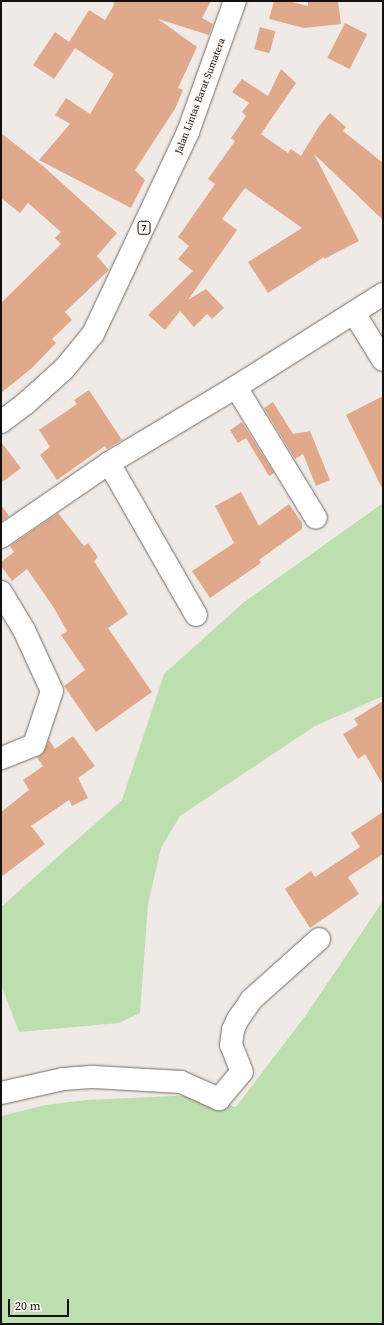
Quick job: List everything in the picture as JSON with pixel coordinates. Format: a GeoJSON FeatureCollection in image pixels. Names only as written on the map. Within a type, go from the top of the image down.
{"type":"FeatureCollection","features":[{"type":"Feature","properties":{"kind":"main road","name":"Jalan Lintas Barat Sumatera"},"geometry":{"type":"LineString","coordinates":[[1,422],[25,404],[64,368],[93,334],[188,132],[235,1]]}},
{"type":"Feature","properties":{"kind":"main road"},"geometry":{"type":"LineString","coordinates":[[1,537],[108,463],[236,387],[383,294]]}},
{"type":"Feature","properties":{"kind":"main road"},"geometry":{"type":"LineString","coordinates":[[354,313],[383,360]]}},
{"type":"Feature","properties":{"kind":"main road"},"geometry":{"type":"LineString","coordinates":[[236,387],[316,518]]}},
{"type":"Feature","properties":{"kind":"main road"},"geometry":{"type":"LineString","coordinates":[[108,463],[196,615]]}},
{"type":"Feature","properties":{"kind":"main road"},"geometry":{"type":"LineString","coordinates":[[1,592],[24,630],[52,691],[34,744],[1,758]]}},
{"type":"Feature","properties":{"kind":"main road"},"geometry":{"type":"LineString","coordinates":[[1,1093],[63,1079],[94,1077],[181,1082],[219,1099],[242,1072],[231,1045],[233,1030],[238,1019],[252,999],[319,939]]}},
{"type":"Feature","properties":{"kind":"green space"},"geometry":{"type":"Polygon","coordinates":[[[383,503],[383,696],[315,726],[180,816],[161,848],[148,904],[140,1013],[119,1023],[19,1032],[1,984],[1,907],[122,800],[164,674],[244,602],[383,503]]]}},
{"type":"Feature","properties":{"kind":"green space"},"geometry":{"type":"Polygon","coordinates":[[[383,901],[383,1324],[1,1324],[1,1116],[45,1105],[86,1100],[196,1095],[236,1107],[306,1015],[383,901]]]}},
{"type":"Feature","properties":{"kind":"building"},"geometry":{"type":"Polygon","coordinates":[[[113,1],[211,1],[202,18],[213,24],[209,35],[158,19],[197,47],[178,88],[183,90],[175,109],[135,170],[145,180],[131,208],[39,160],[70,124],[55,115],[66,98],[90,114],[114,74],[75,48],[54,79],[33,65],[55,32],[69,42],[89,10],[105,20],[114,5],[113,1]]]}},
{"type":"Feature","properties":{"kind":"building"},"geometry":{"type":"Polygon","coordinates":[[[274,1],[288,1],[308,6],[308,1],[338,1],[341,24],[304,28],[269,19],[274,1]]]}},
{"type":"Feature","properties":{"kind":"building"},"geometry":{"type":"Polygon","coordinates":[[[345,23],[367,34],[350,69],[327,58],[345,23]]]}},
{"type":"Feature","properties":{"kind":"building"},"geometry":{"type":"Polygon","coordinates":[[[260,27],[275,31],[270,53],[254,49],[260,27]]]}},
{"type":"Feature","properties":{"kind":"building"},"geometry":{"type":"Polygon","coordinates":[[[281,69],[296,83],[261,134],[288,153],[291,149],[301,156],[319,126],[330,113],[346,127],[343,131],[383,163],[383,220],[314,154],[359,241],[324,259],[324,257],[268,293],[248,262],[302,228],[245,188],[222,219],[237,230],[188,300],[206,289],[224,308],[212,319],[207,314],[194,327],[180,311],[165,330],[148,315],[193,271],[178,259],[189,246],[178,237],[215,184],[208,179],[235,141],[231,138],[246,116],[242,112],[249,103],[232,92],[242,79],[268,96],[281,69]]]}},
{"type":"Feature","properties":{"kind":"building"},"geometry":{"type":"Polygon","coordinates":[[[1,133],[43,166],[117,233],[97,256],[109,270],[65,312],[72,320],[52,339],[56,343],[32,368],[1,393],[1,303],[61,244],[55,238],[61,232],[28,203],[20,213],[1,198],[1,133]]]}},
{"type":"Feature","properties":{"kind":"building"},"geometry":{"type":"Polygon","coordinates":[[[89,390],[122,440],[107,449],[105,446],[57,480],[40,455],[50,447],[39,430],[77,404],[74,400],[89,390]]]}},
{"type":"Feature","properties":{"kind":"building"},"geometry":{"type":"Polygon","coordinates":[[[383,396],[383,490],[346,415],[383,396]]]}},
{"type":"Feature","properties":{"kind":"building"},"geometry":{"type":"Polygon","coordinates":[[[273,402],[293,434],[310,431],[330,480],[316,486],[303,454],[295,459],[264,408],[273,402]]]}},
{"type":"Feature","properties":{"kind":"building"},"geometry":{"type":"Polygon","coordinates":[[[242,422],[274,473],[269,476],[246,438],[238,443],[230,430],[242,422]]]}},
{"type":"Feature","properties":{"kind":"building"},"geometry":{"type":"Polygon","coordinates":[[[1,442],[21,468],[1,483],[1,442]]]}},
{"type":"Feature","properties":{"kind":"building"},"geometry":{"type":"Polygon","coordinates":[[[241,492],[259,526],[289,504],[302,523],[302,529],[259,560],[261,563],[210,598],[192,571],[234,543],[215,506],[241,492]]]}},
{"type":"Feature","properties":{"kind":"building"},"geometry":{"type":"Polygon","coordinates":[[[1,505],[9,516],[1,522],[1,505]]]}},
{"type":"Feature","properties":{"kind":"building"},"geometry":{"type":"Polygon","coordinates":[[[58,513],[84,546],[88,543],[98,557],[94,561],[128,614],[108,628],[152,692],[96,732],[64,686],[85,670],[61,635],[67,631],[54,608],[27,569],[12,581],[1,566],[1,562],[14,552],[10,546],[58,513]]]}},
{"type":"Feature","properties":{"kind":"building"},"geometry":{"type":"Polygon","coordinates":[[[383,701],[383,785],[365,754],[358,759],[343,734],[358,725],[354,719],[383,701]]]}},
{"type":"Feature","properties":{"kind":"building"},"geometry":{"type":"Polygon","coordinates":[[[73,736],[95,766],[78,778],[88,798],[72,806],[69,800],[31,826],[45,844],[1,877],[1,812],[29,790],[23,780],[43,766],[37,757],[43,753],[49,740],[55,749],[73,736]]]}},
{"type":"Feature","properties":{"kind":"building"},"geometry":{"type":"Polygon","coordinates":[[[383,812],[383,854],[348,877],[359,894],[310,928],[285,889],[311,871],[315,877],[360,847],[351,833],[383,812]]]}}]}
